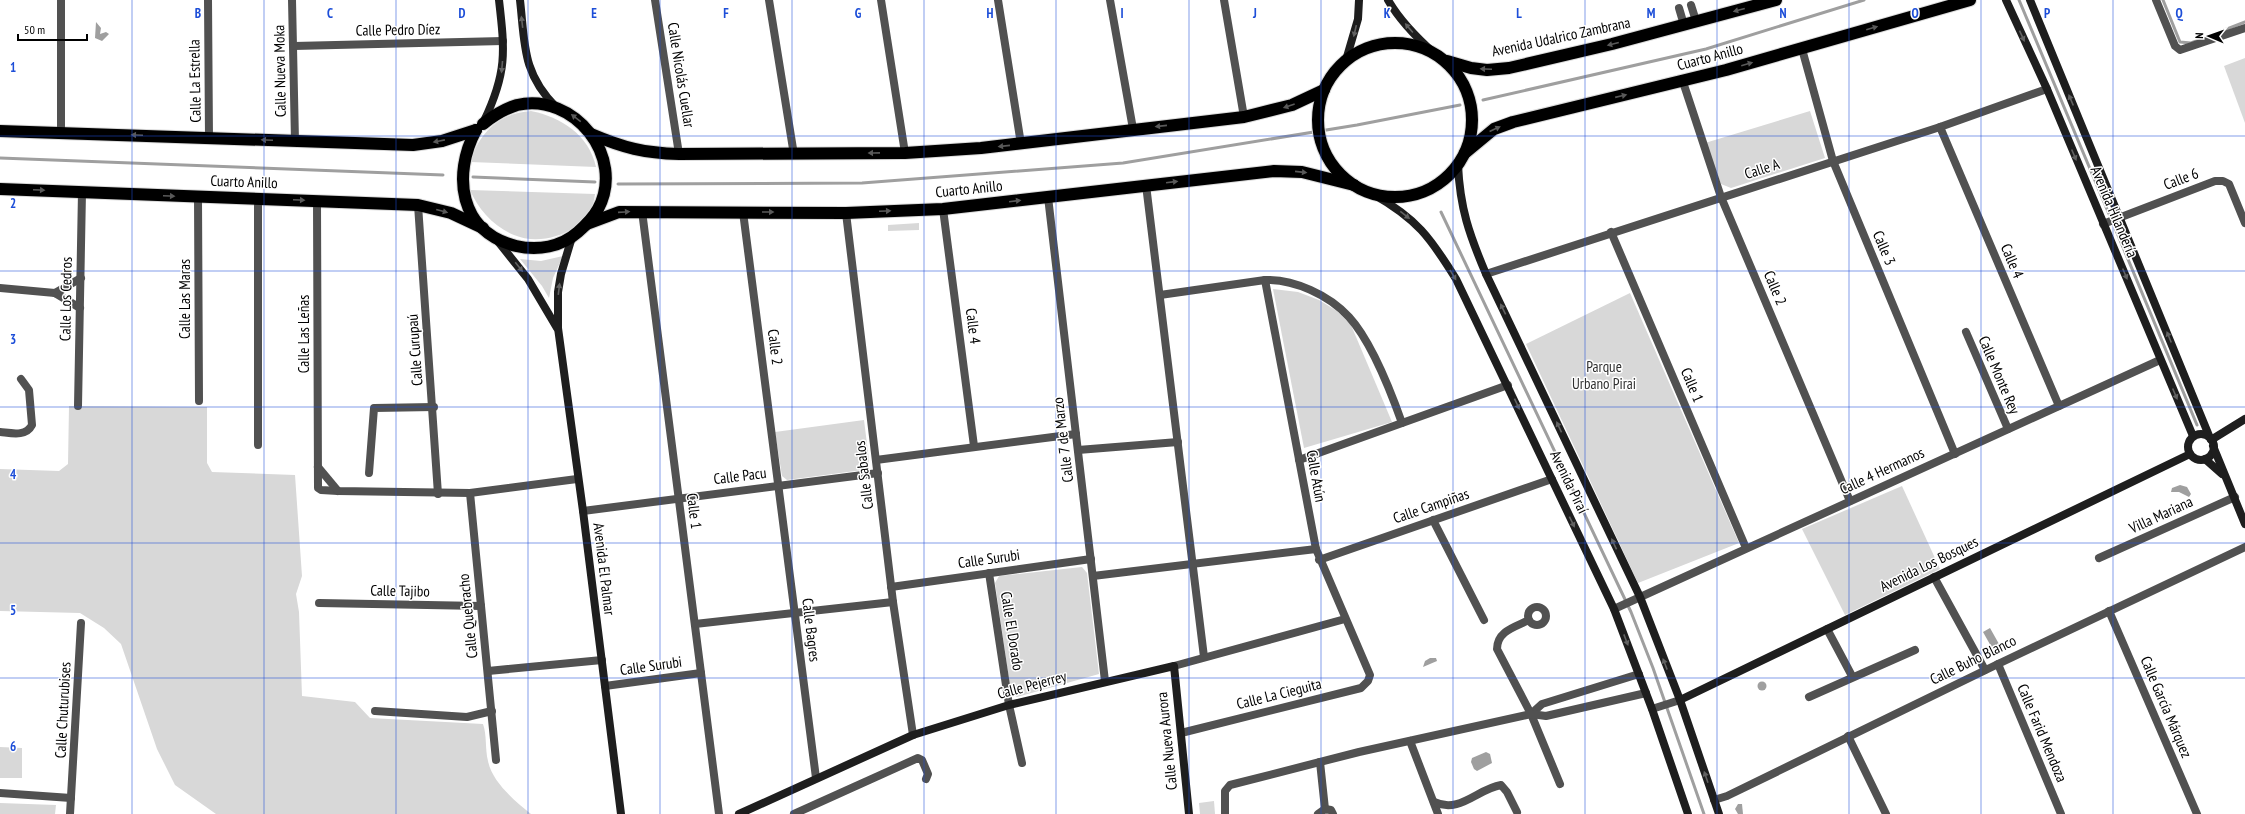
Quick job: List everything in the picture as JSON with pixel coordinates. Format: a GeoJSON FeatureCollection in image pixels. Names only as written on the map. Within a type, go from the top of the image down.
{"type":"FeatureCollection","features":[{"type":"Feature","properties":{"kind":"highway","name":"Avenida Udalrico Zambrana"},"geometry":{"type":"LineString","coordinates":[[1446,61],[1471,68],[1509,68],[1684,25],[1776,0]]}},
{"type":"Feature","properties":{"kind":"highway","name":"Cuarto Anillo"},"geometry":{"type":"LineString","coordinates":[[1465,153],[1494,129],[1513,122],[1683,82],[1970,0]]}},
{"type":"Feature","properties":{"kind":"highway"},"geometry":{"type":"LineString","coordinates":[[1398,42],[1416,46],[1434,53],[1446,61],[1464,86],[1470,102],[1472,120],[1470,137],[1465,153],[1458,165],[1443,180],[1420,193],[1405,197],[1388,197],[1373,194],[1354,185],[1332,164],[1324,150],[1319,132],[1319,111],[1324,90],[1333,74],[1346,60],[1362,50],[1380,44],[1398,42]]}},
{"type":"Feature","properties":{"kind":"highway"},"geometry":{"type":"LineString","coordinates":[[0,131],[413,145],[442,141],[479,127],[499,112],[517,105],[537,104],[556,108],[570,114],[592,134],[621,147],[651,153],[794,155],[905,153],[1021,144],[1133,129],[1244,117],[1292,105],[1324,90]]}},
{"type":"Feature","properties":{"kind":"highway"},"geometry":{"type":"LineString","coordinates":[[479,127],[467,146],[463,164],[464,194],[474,218],[494,237],[509,244],[536,248],[557,244],[572,237],[587,224],[599,208],[604,188],[604,166],[600,151],[592,134]]}},
{"type":"Feature","properties":{"kind":"highway","name":"Cuarto Anillo"},"geometry":{"type":"LineString","coordinates":[[587,224],[619,212],[642,211],[846,213],[943,209],[1274,170],[1308,173],[1354,185]]}},
{"type":"Feature","properties":{"kind":"highway","name":"Cuarto Anillo"},"geometry":{"type":"LineString","coordinates":[[0,189],[418,205],[451,213],[483,228]]}},
{"type":"Feature","properties":{"kind":"street"},"geometry":{"type":"LineString","coordinates":[[61,0],[61,133]]}},
{"type":"Feature","properties":{"kind":"street","name":"Calle La Estrella"},"geometry":{"type":"LineString","coordinates":[[208,0],[209,138]]}},
{"type":"Feature","properties":{"kind":"street","name":"Calle Nueva Moka"},"geometry":{"type":"LineString","coordinates":[[292,0],[295,141]]}},
{"type":"Feature","properties":{"kind":"street"},"geometry":{"type":"LineString","coordinates":[[479,127],[501,76],[503,41],[499,0]]}},
{"type":"Feature","properties":{"kind":"street"},"geometry":{"type":"LineString","coordinates":[[520,0],[531,74],[541,90],[556,108]]}},
{"type":"Feature","properties":{"kind":"street","name":"Calle Nicolás Cuellar"},"geometry":{"type":"LineString","coordinates":[[655,0],[679,154]]}},
{"type":"Feature","properties":{"kind":"street"},"geometry":{"type":"LineString","coordinates":[[769,0],[794,155]]}},
{"type":"Feature","properties":{"kind":"street"},"geometry":{"type":"LineString","coordinates":[[881,0],[905,153]]}},
{"type":"Feature","properties":{"kind":"street"},"geometry":{"type":"LineString","coordinates":[[998,0],[1021,144]]}},
{"type":"Feature","properties":{"kind":"street"},"geometry":{"type":"LineString","coordinates":[[1110,0],[1133,129]]}},
{"type":"Feature","properties":{"kind":"street"},"geometry":{"type":"LineString","coordinates":[[1224,0],[1244,117]]}},
{"type":"Feature","properties":{"kind":"street"},"geometry":{"type":"LineString","coordinates":[[1346,60],[1358,19],[1359,0]]}},
{"type":"Feature","properties":{"kind":"street"},"geometry":{"type":"LineString","coordinates":[[1388,0],[1396,14],[1413,34],[1434,53]]}},
{"type":"Feature","properties":{"kind":"street","name":"Avenida Hilandería"},"geometry":{"type":"LineString","coordinates":[[2006,0],[2047,89],[2193,436]]}},
{"type":"Feature","properties":{"kind":"street","name":"Avenida Hilandería"},"geometry":{"type":"LineString","coordinates":[[2030,0],[2245,524]]}},
{"type":"Feature","properties":{"kind":"street"},"geometry":{"type":"LineString","coordinates":[[2156,0],[2175,46],[2180,50],[2245,28]]}},
{"type":"Feature","properties":{"kind":"street"},"geometry":{"type":"LineString","coordinates":[[1691,5],[1696,21]]}},
{"type":"Feature","properties":{"kind":"street"},"geometry":{"type":"LineString","coordinates":[[1679,8],[1684,25]]}},
{"type":"Feature","properties":{"kind":"street","name":"Calle Pedro Díez"},"geometry":{"type":"LineString","coordinates":[[294,46],[503,41]]}},
{"type":"Feature","properties":{"kind":"street","name":"Calle 3"},"geometry":{"type":"LineString","coordinates":[[1802,49],[1833,161],[1954,454]]}},
{"type":"Feature","properties":{"kind":"street","name":"Calle 2"},"geometry":{"type":"LineString","coordinates":[[1683,82],[1721,197],[1850,501]]}},
{"type":"Feature","properties":{"kind":"street","name":"Calle A"},"geometry":{"type":"LineString","coordinates":[[1486,274],[1611,232],[1940,127],[2047,89]]}},
{"type":"Feature","properties":{"kind":"street","name":"Calle 4"},"geometry":{"type":"LineString","coordinates":[[1940,127],[2059,406]]}},
{"type":"Feature","properties":{"kind":"street","name":"Avenida Piraí"},"geometry":{"type":"LineString","coordinates":[[1458,165],[1463,211],[1469,233],[1486,274],[1636,599],[1719,814]]}},
{"type":"Feature","properties":{"kind":"street","name":"Calle 6"},"geometry":{"type":"LineString","coordinates":[[2104,224],[2215,181],[2222,181],[2229,184],[2245,223]]}},
{"type":"Feature","properties":{"kind":"street"},"geometry":{"type":"LineString","coordinates":[[1146,185],[1204,657]]}},
{"type":"Feature","properties":{"kind":"street","name":"Calle Los Cedros"},"geometry":{"type":"LineString","coordinates":[[78,406],[82,192]]}},
{"type":"Feature","properties":{"kind":"street","name":"Avenida Piraí"},"geometry":{"type":"LineString","coordinates":[[1373,194],[1410,219],[1433,242],[1456,279],[1552,479],[1617,608],[1646,693],[1655,709],[1688,814]]}},
{"type":"Feature","properties":{"kind":"street","name":"Calle Las Maras"},"geometry":{"type":"LineString","coordinates":[[198,197],[199,401]]}},
{"type":"Feature","properties":{"kind":"street","name":"Calle 7 de Marzo"},"geometry":{"type":"LineString","coordinates":[[1048,197],[1105,681]]}},
{"type":"Feature","properties":{"kind":"street"},"geometry":{"type":"LineString","coordinates":[[258,199],[258,445]]}},
{"type":"Feature","properties":{"kind":"street","name":"Calle Las Leñas"},"geometry":{"type":"LineString","coordinates":[[317,201],[318,488],[321,490],[338,491],[438,494],[470,493],[577,479]]}},
{"type":"Feature","properties":{"kind":"street","name":"Calle Curupaú"},"geometry":{"type":"LineString","coordinates":[[418,205],[434,407],[438,494]]}},
{"type":"Feature","properties":{"kind":"street","name":"Calle 4"},"geometry":{"type":"LineString","coordinates":[[943,209],[974,446]]}},
{"type":"Feature","properties":{"kind":"street","name":"Calle 1"},"geometry":{"type":"LineString","coordinates":[[642,211],[719,814]]}},
{"type":"Feature","properties":{"kind":"street","name":"Calle 2"},"geometry":{"type":"LineString","coordinates":[[743,212],[779,485]]}},
{"type":"Feature","properties":{"kind":"street","name":"Calle Sabalos"},"geometry":{"type":"LineString","coordinates":[[846,213],[891,587],[913,734]]}},
{"type":"Feature","properties":{"kind":"street","name":"Calle 1"},"geometry":{"type":"LineString","coordinates":[[1611,232],[1746,548]]}},
{"type":"Feature","properties":{"kind":"street","name":"Avenida El Palmar"},"geometry":{"type":"LineString","coordinates":[[494,237],[528,279],[558,328]]}},
{"type":"Feature","properties":{"kind":"street","name":"Avenida El Palmar"},"geometry":{"type":"LineString","coordinates":[[572,237],[561,274],[558,292],[558,328],[577,479],[583,511],[620,814]]}},
{"type":"Feature","properties":{"kind":"street"},"geometry":{"type":"LineString","coordinates":[[55,293],[81,278]]}},
{"type":"Feature","properties":{"kind":"street"},"geometry":{"type":"LineString","coordinates":[[1160,295],[1276,279],[1303,286],[1332,302],[1350,317],[1367,343],[1402,423]]}},
{"type":"Feature","properties":{"kind":"street","name":"Calle Atún"},"geometry":{"type":"LineString","coordinates":[[1265,280],[1316,549],[1319,560],[1345,620],[1368,668]]}},
{"type":"Feature","properties":{"kind":"street"},"geometry":{"type":"LineString","coordinates":[[0,288],[55,293],[80,308]]}},
{"type":"Feature","properties":{"kind":"street","name":"Calle Monte Rey"},"geometry":{"type":"LineString","coordinates":[[1966,332],[2008,429]]}},
{"type":"Feature","properties":{"kind":"street","name":"Calle 4 Hermanos"},"geometry":{"type":"LineString","coordinates":[[1617,608],[2160,360]]}},
{"type":"Feature","properties":{"kind":"street"},"geometry":{"type":"LineString","coordinates":[[0,432],[24,433],[29,430],[32,425],[29,390],[21,379]]}},
{"type":"Feature","properties":{"kind":"street"},"geometry":{"type":"LineString","coordinates":[[1299,460],[1508,385]]}},
{"type":"Feature","properties":{"kind":"street"},"geometry":{"type":"LineString","coordinates":[[370,473],[374,408],[434,407]]}},
{"type":"Feature","properties":{"kind":"street"},"geometry":{"type":"LineString","coordinates":[[2211,441],[2245,419]]}},
{"type":"Feature","properties":{"kind":"street"},"geometry":{"type":"LineString","coordinates":[[876,460],[974,446],[1076,434]]}},
{"type":"Feature","properties":{"kind":"street"},"geometry":{"type":"LineString","coordinates":[[2200,434],[2211,441],[2211,454],[2205,459],[2196,459],[2190,454],[2188,442],[2193,436],[2200,434]]}},
{"type":"Feature","properties":{"kind":"street"},"geometry":{"type":"LineString","coordinates":[[1078,450],[1178,442]]}},
{"type":"Feature","properties":{"kind":"street","name":"Avenida Los Bosques"},"geometry":{"type":"LineString","coordinates":[[1676,701],[2190,454]]}},
{"type":"Feature","properties":{"kind":"street","name":"Avenida Hilandería"},"geometry":{"type":"LineString","coordinates":[[2205,459],[2226,477]]}},
{"type":"Feature","properties":{"kind":"street"},"geometry":{"type":"LineString","coordinates":[[318,467],[338,491]]}},
{"type":"Feature","properties":{"kind":"street","name":"Calle Pacu"},"geometry":{"type":"LineString","coordinates":[[583,511],[878,473]]}},
{"type":"Feature","properties":{"kind":"street","name":"Calle Campiñas"},"geometry":{"type":"LineString","coordinates":[[1319,560],[1552,479]]}},
{"type":"Feature","properties":{"kind":"street","name":"Calle Bagres"},"geometry":{"type":"LineString","coordinates":[[779,485],[816,778]]}},
{"type":"Feature","properties":{"kind":"street","name":"Calle Quebracho"},"geometry":{"type":"LineString","coordinates":[[470,493],[488,671],[602,660]]}},
{"type":"Feature","properties":{"kind":"street","name":"Villa Mariana"},"geometry":{"type":"LineString","coordinates":[[2098,558],[2234,497]]}},
{"type":"Feature","properties":{"kind":"street"},"geometry":{"type":"LineString","coordinates":[[1433,520],[1484,620]]}},
{"type":"Feature","properties":{"kind":"street","name":"Calle Buho Blanco"},"geometry":{"type":"LineString","coordinates":[[1714,800],[1727,796],[1985,670],[2245,547]]}},
{"type":"Feature","properties":{"kind":"street"},"geometry":{"type":"LineString","coordinates":[[1093,576],[1316,549]]}},
{"type":"Feature","properties":{"kind":"street","name":"Calle Surubi"},"geometry":{"type":"LineString","coordinates":[[891,587],[1091,559]]}},
{"type":"Feature","properties":{"kind":"street","name":"Calle El Dorado"},"geometry":{"type":"LineString","coordinates":[[989,573],[1009,705],[1022,764]]}},
{"type":"Feature","properties":{"kind":"street"},"geometry":{"type":"LineString","coordinates":[[1934,577],[1985,670]]}},
{"type":"Feature","properties":{"kind":"street"},"geometry":{"type":"LineString","coordinates":[[695,624],[893,602]]}},
{"type":"Feature","properties":{"kind":"street","name":"Calle Tajibo"},"geometry":{"type":"LineString","coordinates":[[319,603],[481,606]]}},
{"type":"Feature","properties":{"kind":"street","name":"Calle García Márquez"},"geometry":{"type":"LineString","coordinates":[[2109,611],[2196,814]]}},
{"type":"Feature","properties":{"kind":"street","name":"Calle Pejerrey"},"geometry":{"type":"LineString","coordinates":[[739,814],[913,734],[1009,705],[1105,681],[1174,666],[1345,620]]}},
{"type":"Feature","properties":{"kind":"street"},"geometry":{"type":"LineString","coordinates":[[1529,620],[1504,632],[1497,643],[1497,650],[1531,714],[1560,784]]}},
{"type":"Feature","properties":{"kind":"street","name":"Calle Chuturubises"},"geometry":{"type":"LineString","coordinates":[[70,814],[82,623]]}},
{"type":"Feature","properties":{"kind":"street"},"geometry":{"type":"LineString","coordinates":[[1827,629],[1852,676]]}},
{"type":"Feature","properties":{"kind":"street"},"geometry":{"type":"LineString","coordinates":[[1809,697],[1852,676],[1914,650]]}},
{"type":"Feature","properties":{"kind":"street","name":"Calle Farid Mendoza"},"geometry":{"type":"LineString","coordinates":[[1998,664],[2060,814]]}},
{"type":"Feature","properties":{"kind":"street","name":"Calle Nueva Aurora"},"geometry":{"type":"LineString","coordinates":[[1174,666],[1189,814]]}},
{"type":"Feature","properties":{"kind":"street","name":"Calle La Cieguita"},"geometry":{"type":"LineString","coordinates":[[1181,733],[1361,688],[1368,681],[1370,675],[1368,668]]}},
{"type":"Feature","properties":{"kind":"street"},"geometry":{"type":"LineString","coordinates":[[488,671],[496,760]]}},
{"type":"Feature","properties":{"kind":"street","name":"Calle Surubi"},"geometry":{"type":"LineString","coordinates":[[605,686],[701,673]]}},
{"type":"Feature","properties":{"kind":"street"},"geometry":{"type":"LineString","coordinates":[[1531,714],[1542,704],[1639,674]]}},
{"type":"Feature","properties":{"kind":"street"},"geometry":{"type":"LineString","coordinates":[[1225,814],[1225,791],[1230,785],[1410,740],[1531,714],[1546,716],[1646,693]]}},
{"type":"Feature","properties":{"kind":"street"},"geometry":{"type":"LineString","coordinates":[[1655,709],[1676,701]]}},
{"type":"Feature","properties":{"kind":"street"},"geometry":{"type":"LineString","coordinates":[[375,711],[467,717],[492,711]]}},
{"type":"Feature","properties":{"kind":"street"},"geometry":{"type":"LineString","coordinates":[[1848,736],[1886,814]]}},
{"type":"Feature","properties":{"kind":"street"},"geometry":{"type":"LineString","coordinates":[[1410,740],[1438,814]]}},
{"type":"Feature","properties":{"kind":"street"},"geometry":{"type":"LineString","coordinates":[[794,814],[918,758],[922,760],[928,774],[926,779]]}},
{"type":"Feature","properties":{"kind":"street"},"geometry":{"type":"LineString","coordinates":[[1320,762],[1321,811],[1331,810],[1333,814]]}},
{"type":"Feature","properties":{"kind":"street"},"geometry":{"type":"LineString","coordinates":[[1434,802],[1447,807],[1455,807],[1492,787],[1501,785],[1507,792],[1517,812]]}},
{"type":"Feature","properties":{"kind":"street"},"geometry":{"type":"LineString","coordinates":[[0,793],[71,798]]}},
{"type":"Feature","properties":{"kind":"green space"},"geometry":{"type":"Polygon","coordinates":[[[2245,58],[2245,123],[2224,66],[2245,58]]]}},
{"type":"Feature","properties":{"kind":"green space"},"geometry":{"type":"Polygon","coordinates":[[[531,111],[553,118],[572,129],[587,146],[596,167],[470,162],[479,142],[492,126],[509,116],[531,111]]]}},
{"type":"Feature","properties":{"kind":"green space"},"geometry":{"type":"Polygon","coordinates":[[[1810,111],[1825,158],[1731,188],[1721,184],[1705,143],[1810,111]]]}},
{"type":"Feature","properties":{"kind":"green space"},"geometry":{"type":"Polygon","coordinates":[[[470,190],[595,194],[592,207],[576,226],[565,233],[539,239],[526,238],[507,232],[488,217],[477,204],[470,190]]]}},
{"type":"Feature","properties":{"kind":"green space"},"geometry":{"type":"Polygon","coordinates":[[[919,223],[919,230],[888,231],[888,225],[919,223]]]}},
{"type":"Feature","properties":{"kind":"green space"},"geometry":{"type":"Polygon","coordinates":[[[563,256],[553,278],[549,298],[542,286],[520,259],[541,261],[563,256]]]}},
{"type":"Feature","properties":{"kind":"green space"},"geometry":{"type":"Polygon","coordinates":[[[1273,289],[1298,292],[1319,300],[1337,311],[1351,325],[1392,422],[1304,448],[1273,289]]]}},
{"type":"Feature","properties":{"kind":"green space","name":"Parque Urbano Pirai"},"geometry":{"type":"Polygon","coordinates":[[[1630,293],[1739,543],[1638,583],[1526,344],[1630,293]]]}},
{"type":"Feature","properties":{"kind":"green space"},"geometry":{"type":"Polygon","coordinates":[[[69,406],[207,407],[207,463],[212,472],[295,475],[302,576],[296,594],[299,612],[302,696],[355,702],[370,718],[483,724],[490,769],[499,784],[531,814],[216,814],[175,785],[157,749],[121,644],[104,628],[80,613],[0,611],[0,469],[59,471],[68,464],[69,406]]]}},
{"type":"Feature","properties":{"kind":"green space"},"geometry":{"type":"Polygon","coordinates":[[[864,420],[869,460],[868,465],[863,470],[787,480],[782,476],[775,432],[864,420]]]}},
{"type":"Feature","properties":{"kind":"green space"},"geometry":{"type":"Polygon","coordinates":[[[1902,486],[1940,569],[1845,615],[1802,529],[1902,486]]]}},
{"type":"Feature","properties":{"kind":"green space"},"geometry":{"type":"Polygon","coordinates":[[[1082,567],[1087,573],[1099,674],[1017,697],[1011,693],[995,583],[999,576],[1082,567]]]}},
{"type":"Feature","properties":{"kind":"green space"},"geometry":{"type":"Polygon","coordinates":[[[0,747],[22,748],[22,778],[0,778],[0,747]]]}},
{"type":"Feature","properties":{"kind":"green space"},"geometry":{"type":"Polygon","coordinates":[[[1214,801],[1215,814],[1200,814],[1199,803],[1214,801]]]}},
{"type":"Feature","properties":{"kind":"green space"},"geometry":{"type":"Polygon","coordinates":[[[0,803],[56,805],[55,814],[0,814],[0,803]]]}},
{"type":"Feature","properties":{"kind":"shaded area"},"geometry":{"type":"Polygon","coordinates":[[[96,22],[101,28],[100,34],[106,32],[109,34],[102,41],[95,38],[96,22]]]}},
{"type":"Feature","properties":{"kind":"shaded area"},"geometry":{"type":"Polygon","coordinates":[[[2180,485],[2187,487],[2191,494],[2189,497],[2179,492],[2171,492],[2172,488],[2180,485]]]}},
{"type":"Feature","properties":{"kind":"shaded area"},"geometry":{"type":"Polygon","coordinates":[[[1990,628],[1999,644],[1992,648],[1983,632],[1990,628]]]}},
{"type":"Feature","properties":{"kind":"shaded area"},"geometry":{"type":"Polygon","coordinates":[[[1430,658],[1436,658],[1437,661],[1423,667],[1425,661],[1430,658]]]}},
{"type":"Feature","properties":{"kind":"shaded area"},"geometry":{"type":"Polygon","coordinates":[[[1762,681],[1767,686],[1762,691],[1757,686],[1762,681]]]}},
{"type":"Feature","properties":{"kind":"shaded area"},"geometry":{"type":"Polygon","coordinates":[[[1486,752],[1490,754],[1492,763],[1477,771],[1474,769],[1471,762],[1472,758],[1486,752]]]}},
{"type":"Feature","properties":{"kind":"shaded area"},"geometry":{"type":"Polygon","coordinates":[[[1738,804],[1742,804],[1743,814],[1738,814],[1735,809],[1738,804]]]}},
{"type":"Feature","properties":{"kind":"waterway"},"geometry":{"type":"LineString","coordinates":[[1483,100],[1706,49],[1864,0]]}},
{"type":"Feature","properties":{"kind":"waterway"},"geometry":{"type":"LineString","coordinates":[[2019,0],[2109,214]]}},
{"type":"Feature","properties":{"kind":"waterway"},"geometry":{"type":"LineString","coordinates":[[2163,0],[2180,42],[2191,43],[2245,22]]}},
{"type":"Feature","properties":{"kind":"waterway"},"geometry":{"type":"LineString","coordinates":[[618,184],[862,183],[1123,163],[1357,125],[1460,105]]}},
{"type":"Feature","properties":{"kind":"waterway"},"geometry":{"type":"LineString","coordinates":[[0,158],[443,175]]}},
{"type":"Feature","properties":{"kind":"waterway"},"geometry":{"type":"LineString","coordinates":[[473,177],[595,182]]}},
{"type":"Feature","properties":{"kind":"waterway"},"geometry":{"type":"LineString","coordinates":[[1441,212],[1631,612],[1653,668],[1704,814]]}},
{"type":"Feature","properties":{"kind":"waterway"},"geometry":{"type":"LineString","coordinates":[[2115,228],[2197,425]]}}]}
